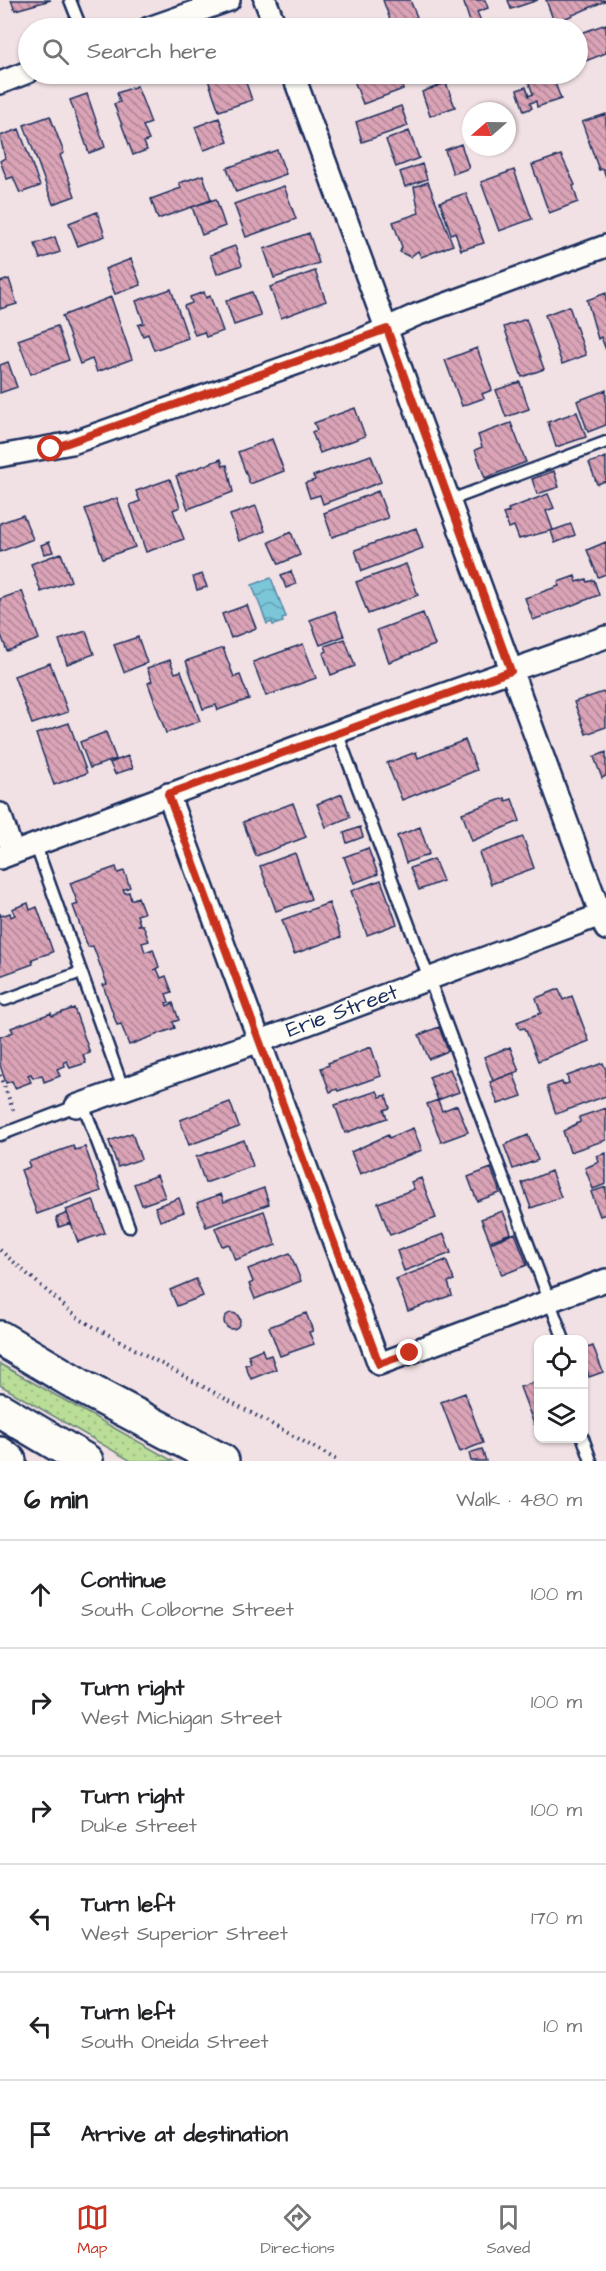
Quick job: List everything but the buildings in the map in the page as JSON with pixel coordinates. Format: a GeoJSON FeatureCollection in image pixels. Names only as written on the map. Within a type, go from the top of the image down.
{"type":"FeatureCollection","features":[{"type":"Feature","properties":{"kind":"highway"},"geometry":{"type":"LineString","coordinates":[[0,1338],[84,1388],[222,1461]]}},
{"type":"Feature","properties":{"kind":"highway"},"geometry":{"type":"LineString","coordinates":[[0,1410],[86,1461]]}},
{"type":"Feature","properties":{"kind":"highway"},"geometry":{"type":"LineString","coordinates":[[0,1454],[9,1461]]}},
{"type":"Feature","properties":{"kind":"street"},"geometry":{"type":"LineString","coordinates":[[178,18],[229,0]]}},
{"type":"Feature","properties":{"kind":"street"},"geometry":{"type":"LineString","coordinates":[[265,0],[272,18]]}},
{"type":"Feature","properties":{"kind":"street"},"geometry":{"type":"LineString","coordinates":[[0,83],[18,76]]}},
{"type":"Feature","properties":{"kind":"street"},"geometry":{"type":"LineString","coordinates":[[296,84],[604,919]]}},
{"type":"Feature","properties":{"kind":"street"},"geometry":{"type":"LineString","coordinates":[[0,456],[72,443],[387,329],[416,315],[606,246]]}},
{"type":"Feature","properties":{"kind":"street"},"geometry":{"type":"LineString","coordinates":[[0,813],[7,855],[337,732],[606,637]]}},
{"type":"Feature","properties":{"kind":"street"},"geometry":{"type":"LineString","coordinates":[[168,794],[379,1364],[606,1280]]}},
{"type":"Feature","properties":{"kind":"street","name":"Erie Street"},"geometry":{"type":"LineString","coordinates":[[80,1105],[124,1091],[430,978],[604,919]]}},
{"type":"Feature","properties":{"kind":"lane"},"geometry":{"type":"LineString","coordinates":[[70,0],[77,18]]}},
{"type":"Feature","properties":{"kind":"lane"},"geometry":{"type":"LineString","coordinates":[[448,501],[606,442]]}},
{"type":"Feature","properties":{"kind":"lane"},"geometry":{"type":"LineString","coordinates":[[337,732],[562,1335]]}},
{"type":"Feature","properties":{"kind":"lane"},"geometry":{"type":"LineString","coordinates":[[36,846],[124,1091]]}},
{"type":"Feature","properties":{"kind":"lane"},"geometry":{"type":"LineString","coordinates":[[5,1000],[81,972]]}},
{"type":"Feature","properties":{"kind":"lane"},"geometry":{"type":"LineString","coordinates":[[0,1135],[80,1105],[129,1227]]}},
{"type":"Feature","properties":{"kind":"lane"},"geometry":{"type":"LineString","coordinates":[[585,1443],[591,1461]]}},
{"type":"Feature","properties":{"kind":"path"},"geometry":{"type":"LineString","coordinates":[[0,1075],[20,1127]]}},
{"type":"Feature","properties":{"kind":"path"},"geometry":{"type":"LineString","coordinates":[[0,1250],[78,1318],[339,1461]]}},
{"type":"Feature","properties":{"kind":"green space"},"geometry":{"type":"Polygon","coordinates":[[[0,1364],[173,1461],[131,1461],[0,1385],[0,1364]]]}},
{"type":"Feature","properties":{"kind":"water"},"geometry":{"type":"Polygon","coordinates":[[[271,578],[286,617],[282,618],[283,622],[273,625],[272,622],[267,624],[252,585],[271,578]]]}},
{"type":"Feature","properties":{"kind":"route"},"geometry":{"type":"LineString","coordinates":[[51,449],[354,343],[387,329],[511,671],[168,794],[379,1364],[410,1353]]}}]}
